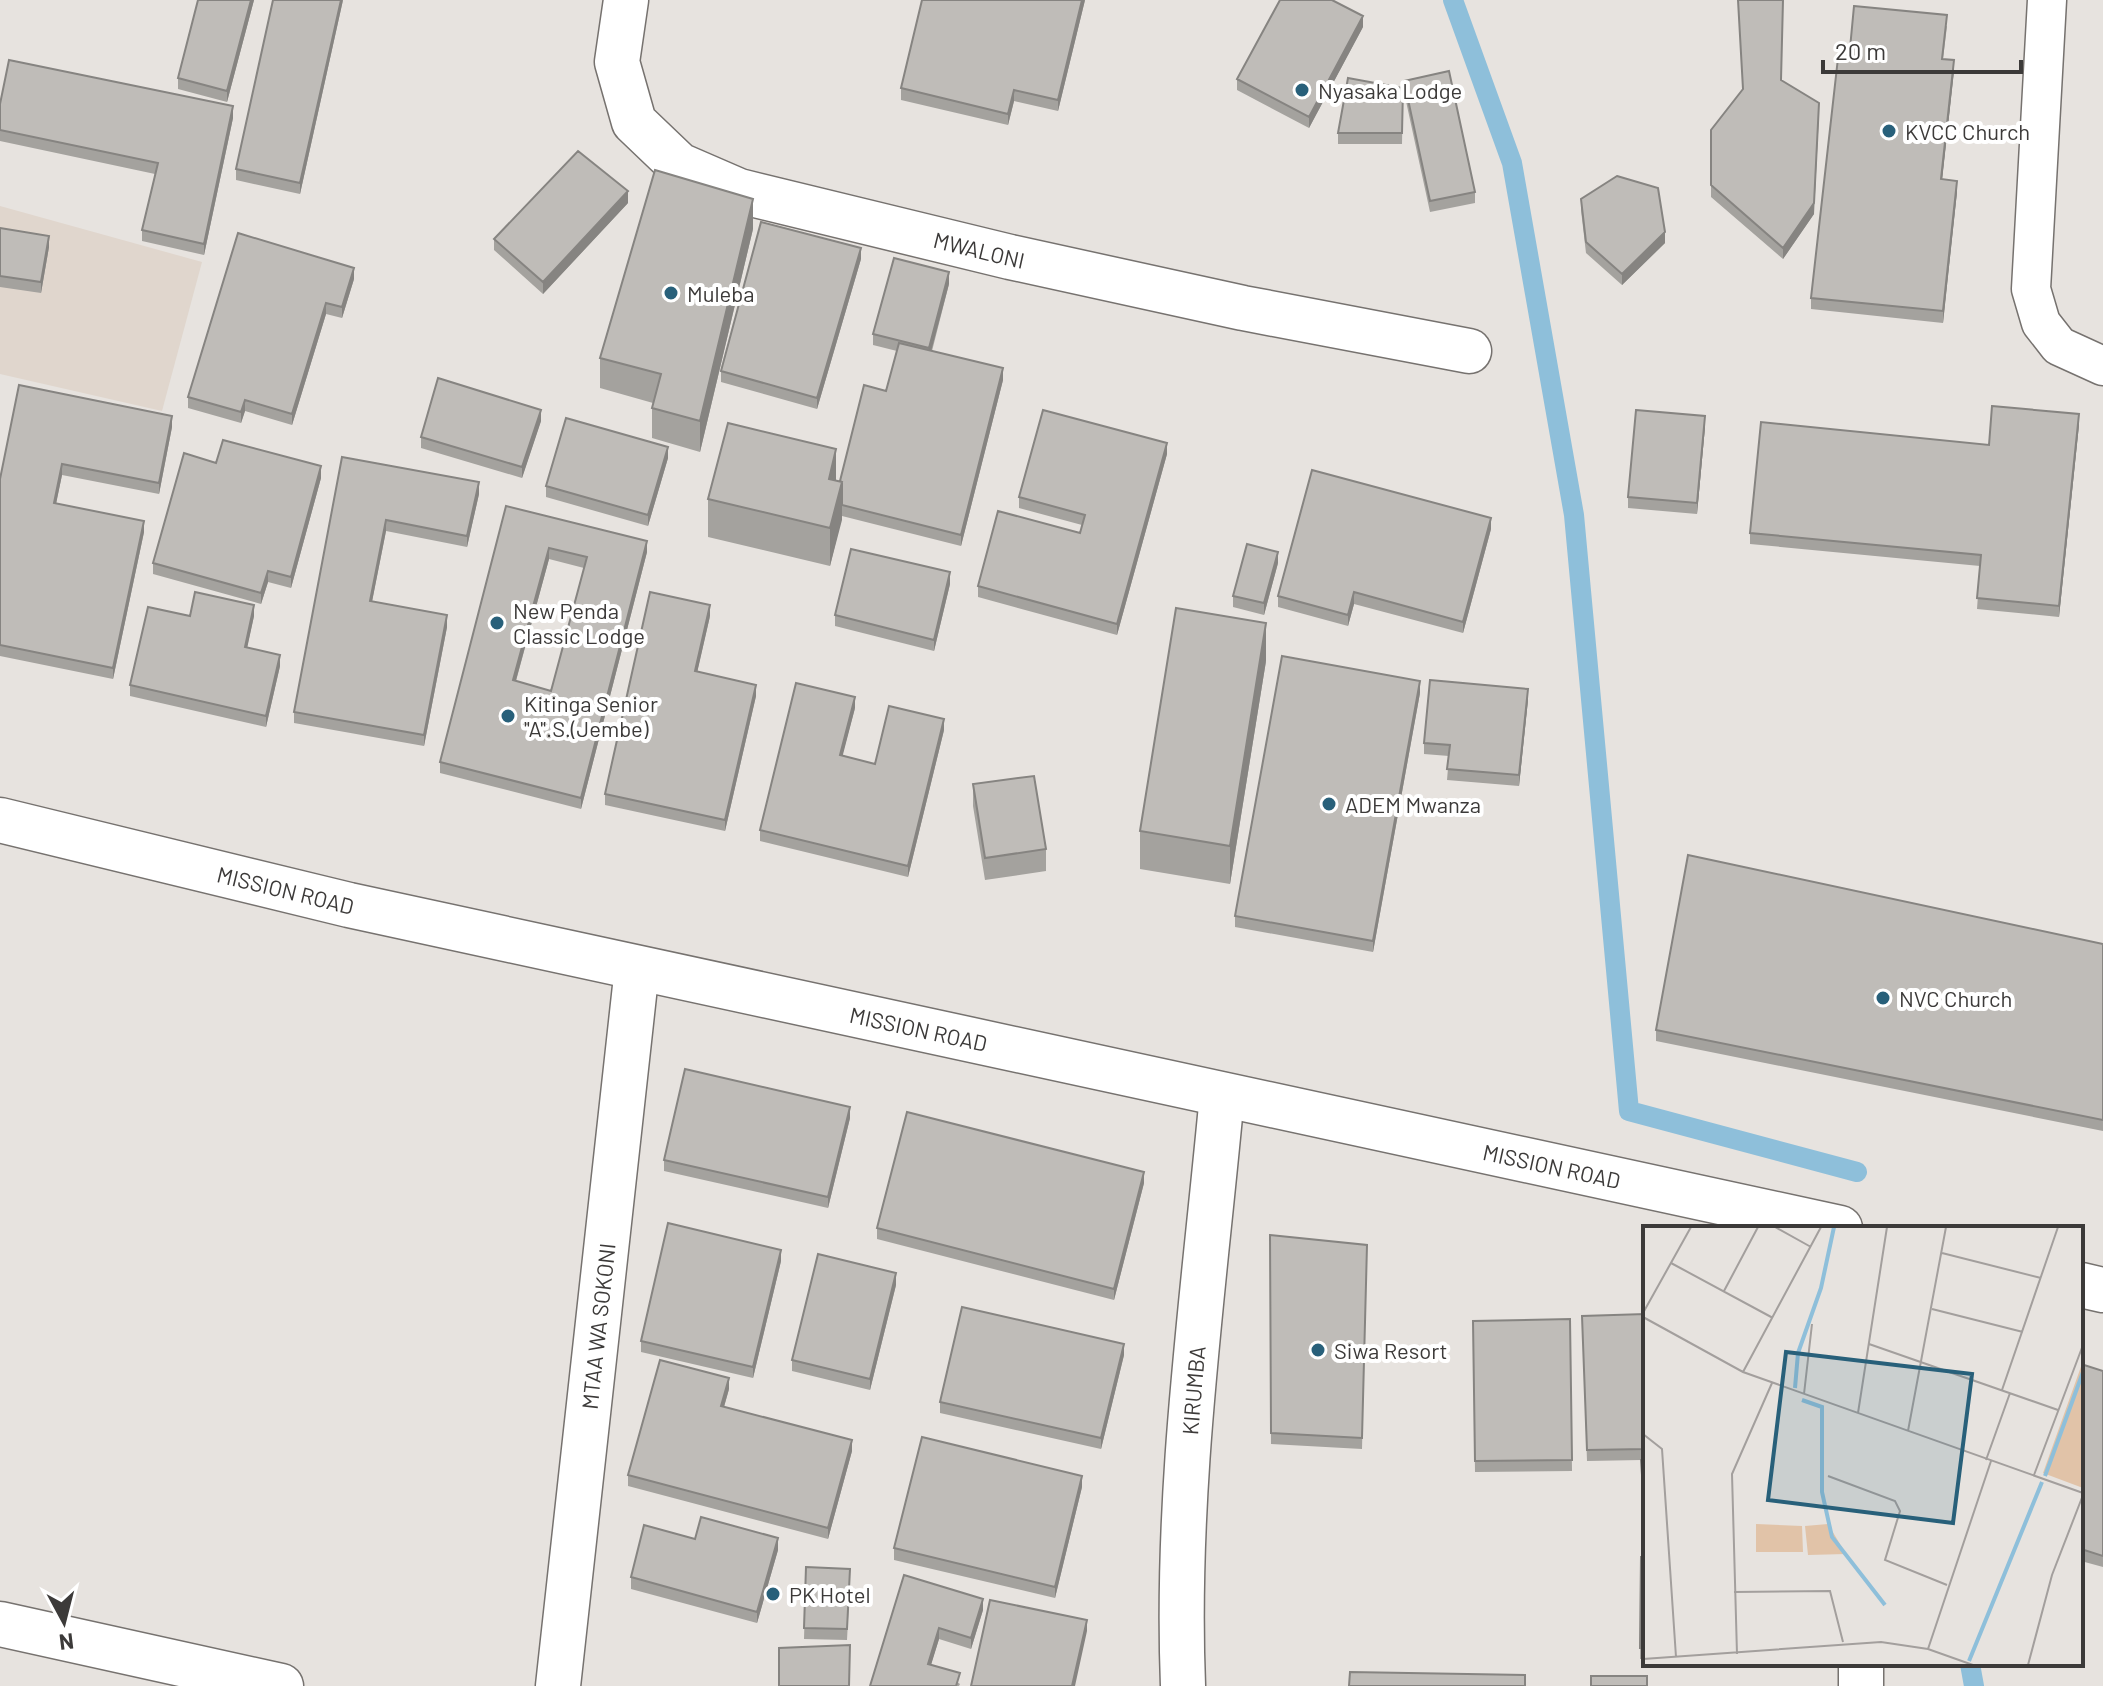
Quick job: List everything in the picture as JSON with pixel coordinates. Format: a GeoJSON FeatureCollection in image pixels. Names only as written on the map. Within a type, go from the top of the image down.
{"type":"FeatureCollection","features":[{"type":"Feature","properties":{"kind":"street","name":"MWALONI"},"geometry":{"type":"LineString","coordinates":[[626,0],[617,62],[634,122],[679,165],[739,191],[1010,257],[1227,305],[1469,351]]}},
{"type":"Feature","properties":{"kind":"street","name":"MISSION ROAD"},"geometry":{"type":"LineString","coordinates":[[0,820],[349,905],[1831,1226]]}},
{"type":"Feature","properties":{"kind":"street","name":"MTAA WA SOKONI"},"geometry":{"type":"LineString","coordinates":[[558,1686],[637,968]]}},
{"type":"Feature","properties":{"kind":"street","name":"KIRUMBA"},"geometry":{"type":"LineString","coordinates":[[1183,1686],[1180,1603],[1185,1493],[1222,1095]]}},
{"type":"Feature","properties":{"kind":"street"},"geometry":{"type":"LineString","coordinates":[[2083,1285],[2103,1290]]}},
{"type":"Feature","properties":{"kind":"street"},"geometry":{"type":"LineString","coordinates":[[0,1624],[281,1686]]}},
{"type":"Feature","properties":{"kind":"lane"},"geometry":{"type":"LineString","coordinates":[[2047,0],[2031,289],[2041,323],[2059,346],[2103,366]]}},
{"type":"Feature","properties":{"kind":"shaded area"},"geometry":{"type":"Polygon","coordinates":[[[0,206],[202,262],[162,411],[0,374],[0,206]]]}},
{"type":"Feature","properties":{"kind":"building"},"geometry":{"type":"Polygon","coordinates":[[[198,0],[251,0],[227,91],[178,78],[198,0]]]}},
{"type":"Feature","properties":{"kind":"building"},"geometry":{"type":"Polygon","coordinates":[[[273,0],[341,0],[300,183],[236,169],[273,0]]]}},
{"type":"Feature","properties":{"kind":"building"},"geometry":{"type":"Polygon","coordinates":[[[922,0],[1082,0],[1058,100],[1014,90],[1008,114],[901,88],[922,0]]]}},
{"type":"Feature","properties":{"kind":"building"},"geometry":{"type":"Polygon","coordinates":[[[1280,0],[1332,0],[1363,16],[1309,117],[1237,79],[1280,0]]]}},
{"type":"Feature","properties":{"kind":"building"},"geometry":{"type":"Polygon","coordinates":[[[1738,0],[1783,0],[1781,80],[1819,103],[1814,203],[1783,248],[1711,185],[1711,130],[1743,89],[1738,0]]]}},
{"type":"Feature","properties":{"kind":"building","name":"KVCC Church"},"geometry":{"type":"Polygon","coordinates":[[[1854,6],[1947,15],[1942,59],[1954,60],[1941,179],[1957,181],[1943,311],[1811,298],[1838,58],[1849,59],[1854,6]]]}},
{"type":"Feature","properties":{"kind":"building"},"geometry":{"type":"Polygon","coordinates":[[[9,60],[233,106],[204,244],[142,230],[158,163],[0,130],[0,104],[9,60]]]}},
{"type":"Feature","properties":{"kind":"building"},"geometry":{"type":"Polygon","coordinates":[[[1449,71],[1475,192],[1430,201],[1404,81],[1449,71]]]}},
{"type":"Feature","properties":{"kind":"building"},"geometry":{"type":"Polygon","coordinates":[[[1348,78],[1403,88],[1402,133],[1338,133],[1348,78]]]}},
{"type":"Feature","properties":{"kind":"building"},"geometry":{"type":"Polygon","coordinates":[[[578,151],[628,191],[543,282],[494,239],[578,151]]]}},
{"type":"Feature","properties":{"kind":"building"},"geometry":{"type":"Polygon","coordinates":[[[655,170],[753,199],[700,421],[652,408],[661,374],[600,358],[655,170]]]}},
{"type":"Feature","properties":{"kind":"building"},"geometry":{"type":"Polygon","coordinates":[[[1617,176],[1658,188],[1665,232],[1622,274],[1586,242],[1581,199],[1617,176]]]}},
{"type":"Feature","properties":{"kind":"building"},"geometry":{"type":"Polygon","coordinates":[[[761,222],[861,248],[817,398],[721,371],[761,222]]]}},
{"type":"Feature","properties":{"kind":"building"},"geometry":{"type":"Polygon","coordinates":[[[0,228],[49,236],[41,282],[0,276],[0,228]]]}},
{"type":"Feature","properties":{"kind":"building"},"geometry":{"type":"Polygon","coordinates":[[[238,233],[354,268],[342,307],[326,303],[292,414],[245,400],[241,412],[188,397],[238,233]]]}},
{"type":"Feature","properties":{"kind":"building"},"geometry":{"type":"Polygon","coordinates":[[[894,258],[949,272],[929,348],[873,334],[894,258]]]}},
{"type":"Feature","properties":{"kind":"building"},"geometry":{"type":"Polygon","coordinates":[[[899,343],[1003,368],[961,535],[842,505],[840,481],[864,385],[886,391],[899,343]]]}},
{"type":"Feature","properties":{"kind":"building"},"geometry":{"type":"Polygon","coordinates":[[[438,378],[541,410],[522,467],[421,437],[438,378]]]}},
{"type":"Feature","properties":{"kind":"building"},"geometry":{"type":"Polygon","coordinates":[[[19,385],[172,416],[159,483],[62,464],[54,503],[144,521],[113,668],[0,645],[0,479],[19,385]]]}},
{"type":"Feature","properties":{"kind":"building"},"geometry":{"type":"Polygon","coordinates":[[[1992,406],[2079,414],[2059,606],[1977,598],[1981,555],[1750,533],[1761,422],[1989,445],[1992,406]]]}},
{"type":"Feature","properties":{"kind":"building"},"geometry":{"type":"Polygon","coordinates":[[[1043,410],[1167,443],[1117,624],[978,586],[998,511],[1080,533],[1085,515],[1019,497],[1043,410]]]}},
{"type":"Feature","properties":{"kind":"building"},"geometry":{"type":"Polygon","coordinates":[[[1636,410],[1705,416],[1697,503],[1628,497],[1636,410]]]}},
{"type":"Feature","properties":{"kind":"building"},"geometry":{"type":"Polygon","coordinates":[[[566,418],[668,447],[648,515],[546,486],[566,418]]]}},
{"type":"Feature","properties":{"kind":"building"},"geometry":{"type":"Polygon","coordinates":[[[728,423],[836,449],[829,479],[842,482],[830,528],[708,499],[728,423]]]}},
{"type":"Feature","properties":{"kind":"building"},"geometry":{"type":"Polygon","coordinates":[[[223,440],[321,466],[291,577],[268,571],[261,593],[153,563],[184,453],[216,463],[223,440]]]}},
{"type":"Feature","properties":{"kind":"building"},"geometry":{"type":"Polygon","coordinates":[[[342,457],[479,482],[467,536],[386,520],[370,601],[447,615],[424,735],[294,712],[342,457]]]}},
{"type":"Feature","properties":{"kind":"building"},"geometry":{"type":"Polygon","coordinates":[[[1312,470],[1491,518],[1463,622],[1354,592],[1348,615],[1278,596],[1312,470]]]}},
{"type":"Feature","properties":{"kind":"building"},"geometry":{"type":"Polygon","coordinates":[[[506,506],[647,541],[581,798],[440,762],[506,506]],[[549,548],[513,680],[551,691],[587,557],[549,548]]]}},
{"type":"Feature","properties":{"kind":"building"},"geometry":{"type":"Polygon","coordinates":[[[1247,544],[1278,552],[1264,603],[1233,596],[1247,544]]]}},
{"type":"Feature","properties":{"kind":"building"},"geometry":{"type":"Polygon","coordinates":[[[851,549],[950,572],[934,640],[835,615],[851,549]]]}},
{"type":"Feature","properties":{"kind":"building"},"geometry":{"type":"Polygon","coordinates":[[[195,592],[254,605],[245,647],[280,655],[266,716],[130,685],[148,607],[190,616],[195,592]]]}},
{"type":"Feature","properties":{"kind":"building"},"geometry":{"type":"Polygon","coordinates":[[[650,592],[710,605],[695,671],[756,685],[725,820],[605,794],[650,592]]]}},
{"type":"Feature","properties":{"kind":"building"},"geometry":{"type":"Polygon","coordinates":[[[1176,608],[1266,623],[1230,846],[1140,831],[1176,608]]]}},
{"type":"Feature","properties":{"kind":"building"},"geometry":{"type":"Polygon","coordinates":[[[1282,656],[1420,681],[1373,941],[1235,916],[1282,656]]]}},
{"type":"Feature","properties":{"kind":"building"},"geometry":{"type":"Polygon","coordinates":[[[1430,680],[1528,689],[1519,775],[1447,769],[1450,745],[1424,743],[1430,680]]]}},
{"type":"Feature","properties":{"kind":"building"},"geometry":{"type":"Polygon","coordinates":[[[796,683],[855,697],[840,755],[875,764],[889,706],[944,719],[908,866],[760,830],[796,683]]]}},
{"type":"Feature","properties":{"kind":"building"},"geometry":{"type":"Polygon","coordinates":[[[1034,776],[1046,849],[985,858],[973,784],[1034,776]]]}},
{"type":"Feature","properties":{"kind":"building","name":"NVC Church"},"geometry":{"type":"Polygon","coordinates":[[[1688,855],[2103,944],[2103,1120],[1656,1030],[1688,855]]]}},
{"type":"Feature","properties":{"kind":"building"},"geometry":{"type":"Polygon","coordinates":[[[685,1069],[850,1107],[828,1197],[664,1160],[685,1069]]]}},
{"type":"Feature","properties":{"kind":"building"},"geometry":{"type":"Polygon","coordinates":[[[907,1112],[1144,1172],[1114,1289],[877,1228],[907,1112]]]}},
{"type":"Feature","properties":{"kind":"building"},"geometry":{"type":"Polygon","coordinates":[[[668,1223],[781,1250],[753,1367],[641,1341],[668,1223]]]}},
{"type":"Feature","properties":{"kind":"building","name":"Siwa Resort"},"geometry":{"type":"Polygon","coordinates":[[[1270,1235],[1367,1245],[1362,1438],[1271,1433],[1270,1235]]]}},
{"type":"Feature","properties":{"kind":"building"},"geometry":{"type":"Polygon","coordinates":[[[818,1254],[896,1273],[870,1379],[792,1360],[818,1254]]]}},
{"type":"Feature","properties":{"kind":"building"},"geometry":{"type":"Polygon","coordinates":[[[962,1307],[1124,1344],[1101,1438],[940,1402],[962,1307]]]}},
{"type":"Feature","properties":{"kind":"building"},"geometry":{"type":"Polygon","coordinates":[[[1643,1314],[1643,1449],[1587,1450],[1582,1316],[1643,1314]]]}},
{"type":"Feature","properties":{"kind":"building"},"geometry":{"type":"Polygon","coordinates":[[[1570,1319],[1572,1460],[1475,1461],[1473,1321],[1570,1319]]]}},
{"type":"Feature","properties":{"kind":"building"},"geometry":{"type":"Polygon","coordinates":[[[660,1360],[729,1378],[721,1406],[852,1440],[828,1528],[628,1475],[660,1360]]]}},
{"type":"Feature","properties":{"kind":"building"},"geometry":{"type":"Polygon","coordinates":[[[2083,1365],[2103,1371],[2103,1556],[2083,1550],[2083,1365]]]}},
{"type":"Feature","properties":{"kind":"building"},"geometry":{"type":"Polygon","coordinates":[[[922,1437],[1082,1476],[1055,1587],[894,1548],[922,1437]]]}},
{"type":"Feature","properties":{"kind":"building"},"geometry":{"type":"Polygon","coordinates":[[[701,1517],[778,1538],[757,1612],[631,1577],[644,1525],[695,1539],[701,1517]]]}},
{"type":"Feature","properties":{"kind":"building"},"geometry":{"type":"Polygon","coordinates":[[[1641,1557],[1643,1557],[1643,1648],[1640,1648],[1641,1557]]]}},
{"type":"Feature","properties":{"kind":"building"},"geometry":{"type":"Polygon","coordinates":[[[806,1567],[850,1569],[847,1629],[804,1628],[806,1567]]]}},
{"type":"Feature","properties":{"kind":"building"},"geometry":{"type":"Polygon","coordinates":[[[904,1575],[983,1599],[971,1638],[939,1628],[928,1664],[960,1673],[956,1686],[870,1686],[904,1575]]]}},
{"type":"Feature","properties":{"kind":"building"},"geometry":{"type":"Polygon","coordinates":[[[990,1600],[1087,1620],[1072,1686],[971,1686],[990,1600]]]}},
{"type":"Feature","properties":{"kind":"building"},"geometry":{"type":"Polygon","coordinates":[[[850,1645],[849,1686],[779,1686],[779,1648],[850,1645]]]}},
{"type":"Feature","properties":{"kind":"building"},"geometry":{"type":"Polygon","coordinates":[[[1350,1672],[1525,1675],[1525,1686],[1349,1686],[1350,1672]]]}},
{"type":"Feature","properties":{"kind":"building"},"geometry":{"type":"Polygon","coordinates":[[[1591,1676],[1647,1676],[1647,1686],[1591,1686],[1591,1676]]]}},
{"type":"Feature","properties":{"kind":"waterway"},"geometry":{"type":"LineString","coordinates":[[1453,0],[1512,163],[1574,515],[1629,1111],[1857,1172]]}},
{"type":"Feature","properties":{"kind":"waterway"},"geometry":{"type":"LineString","coordinates":[[1970,1666],[1974,1686]]}},
{"type":"Feature","properties":{"kind":"place","name":"Nyasaka Lodge"},"geometry":{"type":"Point","coordinates":[1302,90]}},
{"type":"Feature","properties":{"kind":"place","name":"KVCC Church"},"geometry":{"type":"Point","coordinates":[1889,131]}},
{"type":"Feature","properties":{"kind":"place","name":"Muleba"},"geometry":{"type":"Point","coordinates":[671,293]}},
{"type":"Feature","properties":{"kind":"place","name":"New Penda Classic Lodge"},"geometry":{"type":"Point","coordinates":[497,623]}},
{"type":"Feature","properties":{"kind":"place","name":"Kitinga Senior \"A\".S.(Jembe)"},"geometry":{"type":"Point","coordinates":[508,716]}},
{"type":"Feature","properties":{"kind":"place","name":"ADEM Mwanza"},"geometry":{"type":"Point","coordinates":[1329,804]}},
{"type":"Feature","properties":{"kind":"place","name":"NVC Church"},"geometry":{"type":"Point","coordinates":[1883,998]}},
{"type":"Feature","properties":{"kind":"place","name":"Siwa Resort"},"geometry":{"type":"Point","coordinates":[1318,1350]}},
{"type":"Feature","properties":{"kind":"place","name":"PK Hotel"},"geometry":{"type":"Point","coordinates":[773,1594]}}]}
